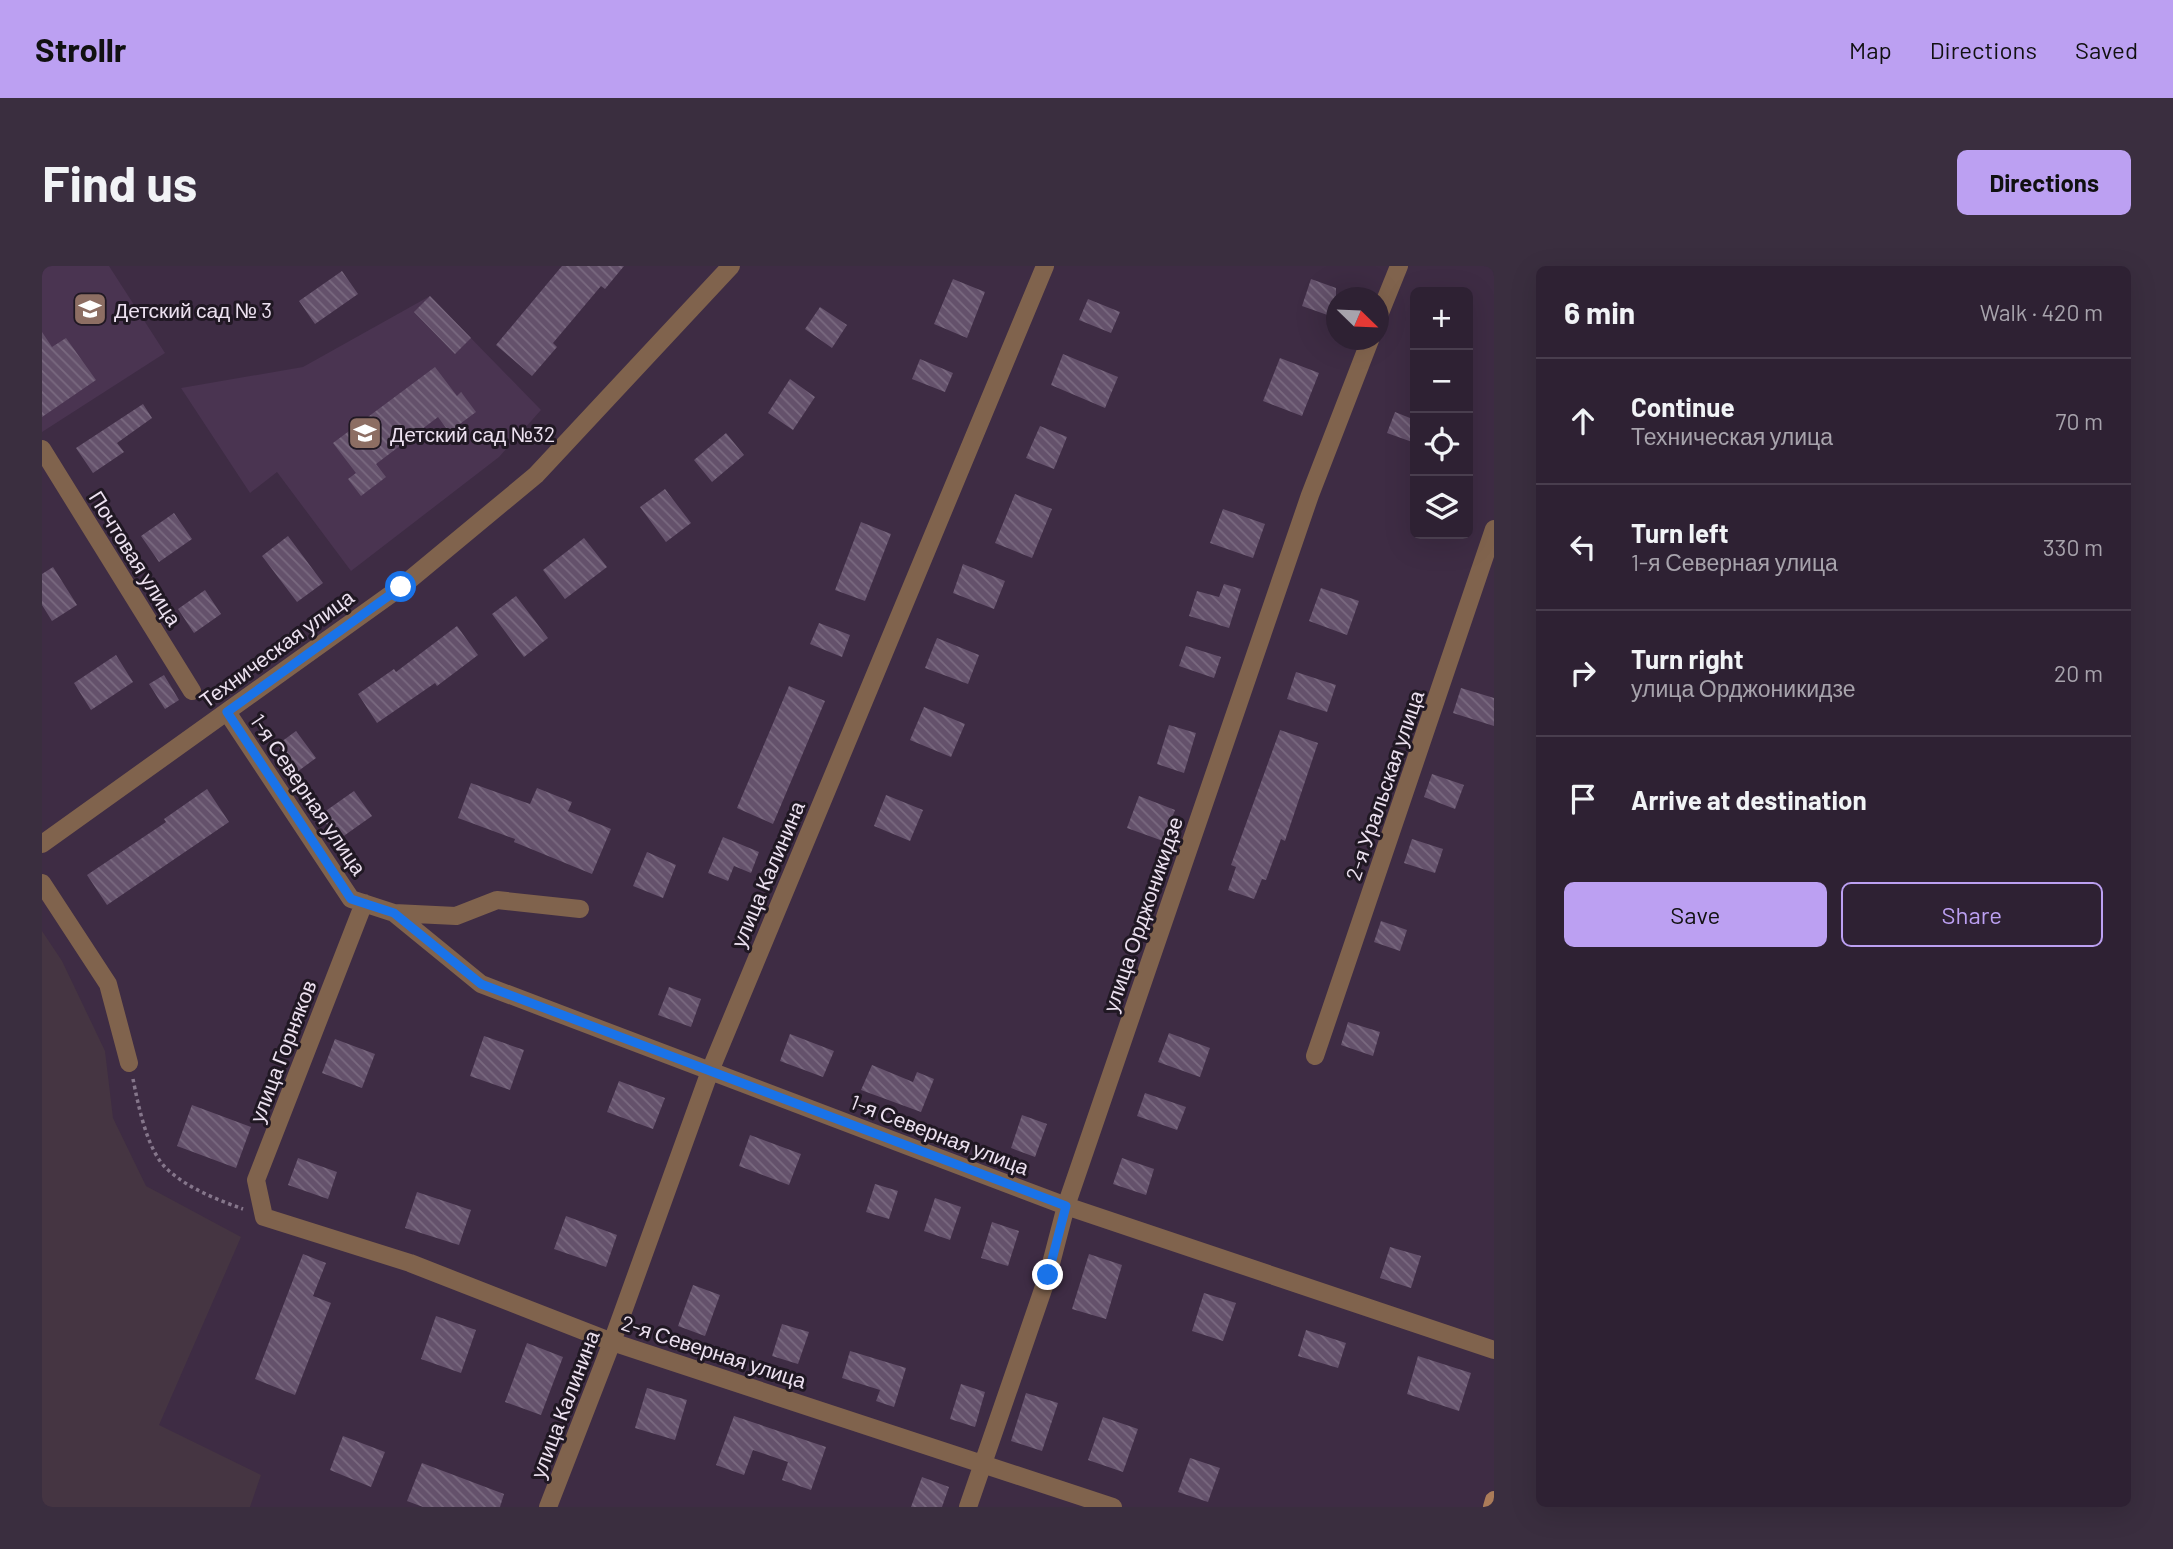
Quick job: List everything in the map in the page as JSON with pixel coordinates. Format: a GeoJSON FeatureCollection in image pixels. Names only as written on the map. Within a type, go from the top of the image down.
{"type":"FeatureCollection","features":[{"type":"Feature","properties":{"kind":"main road"},"geometry":{"type":"LineString","coordinates":[[1492,1507],[1494,1500]]}},
{"type":"Feature","properties":{"kind":"street","name":"Техническая улица"},"geometry":{"type":"LineString","coordinates":[[42,844],[401,587],[536,475],[731,266]]}},
{"type":"Feature","properties":{"kind":"street","name":"улица Калинина"},"geometry":{"type":"LineString","coordinates":[[548,1507],[612,1342],[710,1071],[1045,266]]}},
{"type":"Feature","properties":{"kind":"street"},"geometry":{"type":"LineString","coordinates":[[1389,291],[1399,266]]}},
{"type":"Feature","properties":{"kind":"street","name":"улица Орджоникидзе"},"geometry":{"type":"LineString","coordinates":[[968,1507],[1048,1275],[1066,1206],[1310,495],[1366,350]]}},
{"type":"Feature","properties":{"kind":"street","name":"Почтовая улица"},"geometry":{"type":"LineString","coordinates":[[42,449],[192,691]]}},
{"type":"Feature","properties":{"kind":"street","name":"2-я Уральская улица"},"geometry":{"type":"LineString","coordinates":[[1315,1056],[1494,529]]}},
{"type":"Feature","properties":{"kind":"street","name":"1-я Северная улица"},"geometry":{"type":"LineString","coordinates":[[227,712],[351,899],[394,913],[456,916],[497,900],[580,909]]}},
{"type":"Feature","properties":{"kind":"street"},"geometry":{"type":"LineString","coordinates":[[42,883],[108,984],[129,1063]]}},
{"type":"Feature","properties":{"kind":"street","name":"улица Горняков"},"geometry":{"type":"LineString","coordinates":[[264,1217],[256,1180],[364,903]]}},
{"type":"Feature","properties":{"kind":"street","name":"1-я Северная улица"},"geometry":{"type":"LineString","coordinates":[[394,913],[481,984],[1066,1206],[1494,1350]]}},
{"type":"Feature","properties":{"kind":"street","name":"2-я Северная улица"},"geometry":{"type":"LineString","coordinates":[[264,1217],[410,1263],[612,1342],[1114,1507]]}},
{"type":"Feature","properties":{"kind":"path"},"geometry":{"type":"LineString","coordinates":[[129,1063],[142,1125],[165,1168],[216,1200],[264,1217]]}},
{"type":"Feature","properties":{"kind":"shaded area","name":"Детский сад № 3"},"geometry":{"type":"Polygon","coordinates":[[[42,266],[109,266],[165,353],[42,432],[42,266]]]}},
{"type":"Feature","properties":{"kind":"shaded area","name":"Детский сад №32"},"geometry":{"type":"Polygon","coordinates":[[[430,296],[541,410],[499,457],[351,571],[277,472],[250,493],[181,388],[303,367],[430,296]]]}},
{"type":"Feature","properties":{"kind":"shaded area"},"geometry":{"type":"Polygon","coordinates":[[[42,931],[62,961],[105,1051],[113,1118],[146,1186],[241,1237],[159,1425],[261,1475],[250,1507],[42,1507],[42,931]]]}},
{"type":"Feature","properties":{"kind":"building"},"geometry":{"type":"Polygon","coordinates":[[[562,266],[624,266],[605,289],[601,286],[553,343],[557,347],[532,376],[496,345],[562,266]]]}},
{"type":"Feature","properties":{"kind":"building"},"geometry":{"type":"Polygon","coordinates":[[[342,271],[358,294],[315,324],[299,301],[342,271]]]}},
{"type":"Feature","properties":{"kind":"building"},"geometry":{"type":"Polygon","coordinates":[[[953,279],[985,292],[967,338],[934,324],[953,279]]]}},
{"type":"Feature","properties":{"kind":"building"},"geometry":{"type":"Polygon","coordinates":[[[1311,279],[1333,287],[1326,287],[1326,314],[1302,306],[1311,279]]]}},
{"type":"Feature","properties":{"kind":"building"},"geometry":{"type":"Polygon","coordinates":[[[430,296],[471,338],[455,354],[414,312],[430,296]]]}},
{"type":"Feature","properties":{"kind":"building"},"geometry":{"type":"Polygon","coordinates":[[[1088,299],[1120,312],[1111,333],[1079,320],[1088,299]]]}},
{"type":"Feature","properties":{"kind":"building"},"geometry":{"type":"Polygon","coordinates":[[[820,307],[847,325],[832,348],[805,329],[820,307]]]}},
{"type":"Feature","properties":{"kind":"building","name":"Детский сад № 3"},"geometry":{"type":"Polygon","coordinates":[[[42,332],[52,347],[66,338],[96,380],[42,417],[42,332]]]}},
{"type":"Feature","properties":{"kind":"building"},"geometry":{"type":"Polygon","coordinates":[[[1063,354],[1118,377],[1105,408],[1051,385],[1063,354]]]}},
{"type":"Feature","properties":{"kind":"building"},"geometry":{"type":"Polygon","coordinates":[[[1280,358],[1319,373],[1302,416],[1263,401],[1280,358]]]}},
{"type":"Feature","properties":{"kind":"building"},"geometry":{"type":"Polygon","coordinates":[[[920,359],[953,373],[945,392],[912,379],[920,359]]]}},
{"type":"Feature","properties":{"kind":"building","name":"Детский сад №32"},"geometry":{"type":"Polygon","coordinates":[[[435,367],[457,396],[461,392],[476,412],[449,432],[438,417],[376,464],[386,477],[361,496],[348,479],[356,473],[333,443],[435,367]]]}},
{"type":"Feature","properties":{"kind":"building"},"geometry":{"type":"Polygon","coordinates":[[[790,379],[815,397],[793,430],[768,413],[790,379]]]}},
{"type":"Feature","properties":{"kind":"building"},"geometry":{"type":"Polygon","coordinates":[[[143,404],[152,418],[117,443],[124,452],[93,473],[76,448],[143,404]]]}},
{"type":"Feature","properties":{"kind":"building"},"geometry":{"type":"Polygon","coordinates":[[[1395,412],[1410,418],[1410,441],[1387,433],[1395,412]]]}},
{"type":"Feature","properties":{"kind":"building"},"geometry":{"type":"Polygon","coordinates":[[[1040,426],[1067,437],[1054,469],[1026,458],[1040,426]]]}},
{"type":"Feature","properties":{"kind":"building"},"geometry":{"type":"Polygon","coordinates":[[[726,433],[744,455],[712,482],[694,460],[726,433]]]}},
{"type":"Feature","properties":{"kind":"building"},"geometry":{"type":"Polygon","coordinates":[[[665,489],[691,523],[666,542],[640,507],[665,489]]]}},
{"type":"Feature","properties":{"kind":"building"},"geometry":{"type":"Polygon","coordinates":[[[1015,494],[1052,509],[1032,558],[995,543],[1015,494]]]}},
{"type":"Feature","properties":{"kind":"building"},"geometry":{"type":"Polygon","coordinates":[[[1223,509],[1265,524],[1253,558],[1210,543],[1223,509]]]}},
{"type":"Feature","properties":{"kind":"building"},"geometry":{"type":"Polygon","coordinates":[[[174,513],[192,539],[159,562],[141,536],[174,513]]]}},
{"type":"Feature","properties":{"kind":"building"},"geometry":{"type":"Polygon","coordinates":[[[861,522],[891,534],[865,601],[835,590],[861,522]]]}},
{"type":"Feature","properties":{"kind":"building"},"geometry":{"type":"Polygon","coordinates":[[[288,536],[323,583],[297,602],[262,556],[288,536]]]}},
{"type":"Feature","properties":{"kind":"building"},"geometry":{"type":"Polygon","coordinates":[[[584,538],[607,567],[565,599],[543,570],[584,538]]]}},
{"type":"Feature","properties":{"kind":"building"},"geometry":{"type":"Polygon","coordinates":[[[963,564],[1005,581],[994,609],[953,593],[963,564]]]}},
{"type":"Feature","properties":{"kind":"building"},"geometry":{"type":"Polygon","coordinates":[[[53,567],[77,605],[52,621],[42,605],[42,574],[53,567]]]}},
{"type":"Feature","properties":{"kind":"building"},"geometry":{"type":"Polygon","coordinates":[[[1224,584],[1241,589],[1229,628],[1189,616],[1197,591],[1219,597],[1224,584]]]}},
{"type":"Feature","properties":{"kind":"building"},"geometry":{"type":"Polygon","coordinates":[[[1321,588],[1359,601],[1347,635],[1309,621],[1321,588]]]}},
{"type":"Feature","properties":{"kind":"building"},"geometry":{"type":"Polygon","coordinates":[[[205,590],[221,614],[194,633],[178,609],[205,590]]]}},
{"type":"Feature","properties":{"kind":"building"},"geometry":{"type":"Polygon","coordinates":[[[516,596],[548,638],[524,657],[492,614],[516,596]]]}},
{"type":"Feature","properties":{"kind":"building"},"geometry":{"type":"Polygon","coordinates":[[[819,623],[850,635],[842,657],[810,644],[819,623]]]}},
{"type":"Feature","properties":{"kind":"building"},"geometry":{"type":"Polygon","coordinates":[[[457,626],[478,655],[437,686],[435,683],[377,723],[358,694],[394,669],[396,672],[457,626]]]}},
{"type":"Feature","properties":{"kind":"building"},"geometry":{"type":"Polygon","coordinates":[[[937,638],[979,655],[968,684],[925,668],[937,638]]]}},
{"type":"Feature","properties":{"kind":"building"},"geometry":{"type":"Polygon","coordinates":[[[1186,646],[1221,657],[1214,678],[1179,666],[1186,646]]]}},
{"type":"Feature","properties":{"kind":"building"},"geometry":{"type":"Polygon","coordinates":[[[116,655],[133,682],[91,710],[74,683],[116,655]]]}},
{"type":"Feature","properties":{"kind":"building"},"geometry":{"type":"Polygon","coordinates":[[[1296,672],[1336,685],[1327,712],[1287,699],[1296,672]]]}},
{"type":"Feature","properties":{"kind":"building"},"geometry":{"type":"Polygon","coordinates":[[[164,675],[179,700],[165,709],[149,684],[164,675]]]}},
{"type":"Feature","properties":{"kind":"building"},"geometry":{"type":"Polygon","coordinates":[[[789,686],[825,701],[773,824],[737,808],[789,686]]]}},
{"type":"Feature","properties":{"kind":"building"},"geometry":{"type":"Polygon","coordinates":[[[1461,688],[1494,698],[1494,726],[1453,713],[1461,688]]]}},
{"type":"Feature","properties":{"kind":"building"},"geometry":{"type":"Polygon","coordinates":[[[924,707],[965,724],[951,757],[910,740],[924,707]]]}},
{"type":"Feature","properties":{"kind":"building"},"geometry":{"type":"Polygon","coordinates":[[[1169,725],[1196,733],[1184,773],[1157,764],[1169,725]]]}},
{"type":"Feature","properties":{"kind":"building"},"geometry":{"type":"Polygon","coordinates":[[[1280,730],[1318,743],[1285,841],[1281,839],[1266,880],[1262,879],[1254,899],[1228,890],[1236,867],[1231,865],[1280,730]]]}},
{"type":"Feature","properties":{"kind":"building"},"geometry":{"type":"Polygon","coordinates":[[[296,731],[316,758],[297,772],[277,745],[296,731]]]}},
{"type":"Feature","properties":{"kind":"building"},"geometry":{"type":"Polygon","coordinates":[[[1432,774],[1464,785],[1455,809],[1424,797],[1432,774]]]}},
{"type":"Feature","properties":{"kind":"building"},"geometry":{"type":"Polygon","coordinates":[[[471,783],[530,804],[537,788],[572,802],[568,811],[611,829],[592,874],[514,842],[515,839],[458,818],[471,783]]]}},
{"type":"Feature","properties":{"kind":"building"},"geometry":{"type":"Polygon","coordinates":[[[207,789],[229,822],[107,905],[87,875],[166,822],[164,819],[207,789]]]}},
{"type":"Feature","properties":{"kind":"building"},"geometry":{"type":"Polygon","coordinates":[[[354,791],[372,816],[338,840],[320,815],[354,791]]]}},
{"type":"Feature","properties":{"kind":"building"},"geometry":{"type":"Polygon","coordinates":[[[886,795],[923,810],[910,841],[874,826],[886,795]]]}},
{"type":"Feature","properties":{"kind":"building"},"geometry":{"type":"Polygon","coordinates":[[[1139,796],[1175,810],[1163,841],[1127,828],[1139,796]]]}},
{"type":"Feature","properties":{"kind":"building"},"geometry":{"type":"Polygon","coordinates":[[[723,837],[759,852],[751,873],[734,866],[728,881],[708,873],[723,837]]]}},
{"type":"Feature","properties":{"kind":"building"},"geometry":{"type":"Polygon","coordinates":[[[1412,839],[1443,849],[1435,873],[1404,863],[1412,839]]]}},
{"type":"Feature","properties":{"kind":"building"},"geometry":{"type":"Polygon","coordinates":[[[647,852],[676,865],[663,898],[633,886],[647,852]]]}},
{"type":"Feature","properties":{"kind":"building"},"geometry":{"type":"Polygon","coordinates":[[[1381,921],[1407,930],[1400,951],[1374,942],[1381,921]]]}},
{"type":"Feature","properties":{"kind":"building"},"geometry":{"type":"Polygon","coordinates":[[[669,987],[701,999],[691,1027],[658,1015],[669,987]]]}},
{"type":"Feature","properties":{"kind":"building"},"geometry":{"type":"Polygon","coordinates":[[[1348,1022],[1380,1032],[1373,1056],[1341,1045],[1348,1022]]]}},
{"type":"Feature","properties":{"kind":"building"},"geometry":{"type":"Polygon","coordinates":[[[1169,1033],[1210,1048],[1200,1077],[1158,1062],[1169,1033]]]}},
{"type":"Feature","properties":{"kind":"building"},"geometry":{"type":"Polygon","coordinates":[[[790,1034],[834,1051],[823,1077],[780,1061],[790,1034]]]}},
{"type":"Feature","properties":{"kind":"building"},"geometry":{"type":"Polygon","coordinates":[[[484,1036],[524,1050],[510,1090],[470,1076],[484,1036]]]}},
{"type":"Feature","properties":{"kind":"building"},"geometry":{"type":"Polygon","coordinates":[[[335,1039],[375,1054],[362,1088],[322,1073],[335,1039]]]}},
{"type":"Feature","properties":{"kind":"building"},"geometry":{"type":"Polygon","coordinates":[[[872,1065],[913,1082],[917,1072],[934,1079],[921,1112],[861,1090],[872,1065]]]}},
{"type":"Feature","properties":{"kind":"building"},"geometry":{"type":"Polygon","coordinates":[[[619,1081],[665,1098],[653,1129],[607,1112],[619,1081]]]}},
{"type":"Feature","properties":{"kind":"building"},"geometry":{"type":"Polygon","coordinates":[[[1145,1093],[1186,1107],[1177,1130],[1137,1116],[1145,1093]]]}},
{"type":"Feature","properties":{"kind":"building"},"geometry":{"type":"Polygon","coordinates":[[[192,1105],[251,1127],[236,1168],[177,1146],[192,1105]]]}},
{"type":"Feature","properties":{"kind":"building"},"geometry":{"type":"Polygon","coordinates":[[[1022,1115],[1047,1124],[1035,1157],[1011,1148],[1022,1115]]]}},
{"type":"Feature","properties":{"kind":"building"},"geometry":{"type":"Polygon","coordinates":[[[750,1135],[801,1154],[789,1185],[739,1166],[750,1135]]]}},
{"type":"Feature","properties":{"kind":"building"},"geometry":{"type":"Polygon","coordinates":[[[298,1158],[337,1172],[328,1199],[288,1185],[298,1158]]]}},
{"type":"Feature","properties":{"kind":"building"},"geometry":{"type":"Polygon","coordinates":[[[1122,1158],[1154,1169],[1146,1195],[1113,1184],[1122,1158]]]}},
{"type":"Feature","properties":{"kind":"building"},"geometry":{"type":"Polygon","coordinates":[[[875,1184],[898,1191],[889,1219],[866,1212],[875,1184]]]}},
{"type":"Feature","properties":{"kind":"building"},"geometry":{"type":"Polygon","coordinates":[[[417,1192],[471,1210],[459,1245],[405,1228],[417,1192]]]}},
{"type":"Feature","properties":{"kind":"building"},"geometry":{"type":"Polygon","coordinates":[[[935,1198],[961,1207],[950,1240],[924,1231],[935,1198]]]}},
{"type":"Feature","properties":{"kind":"building"},"geometry":{"type":"Polygon","coordinates":[[[566,1216],[617,1235],[606,1267],[554,1249],[566,1216]]]}},
{"type":"Feature","properties":{"kind":"building"},"geometry":{"type":"Polygon","coordinates":[[[992,1222],[1019,1231],[1008,1266],[981,1258],[992,1222]]]}},
{"type":"Feature","properties":{"kind":"building"},"geometry":{"type":"Polygon","coordinates":[[[1390,1247],[1421,1256],[1411,1288],[1380,1278],[1390,1247]]]}},
{"type":"Feature","properties":{"kind":"building"},"geometry":{"type":"Polygon","coordinates":[[[303,1254],[326,1263],[313,1296],[331,1303],[295,1395],[255,1379],[303,1254]]]}},
{"type":"Feature","properties":{"kind":"building"},"geometry":{"type":"Polygon","coordinates":[[[1089,1254],[1122,1265],[1106,1319],[1072,1309],[1089,1254]]]}},
{"type":"Feature","properties":{"kind":"building"},"geometry":{"type":"Polygon","coordinates":[[[693,1285],[720,1295],[705,1336],[678,1326],[693,1285]]]}},
{"type":"Feature","properties":{"kind":"building"},"geometry":{"type":"Polygon","coordinates":[[[1204,1293],[1236,1303],[1223,1341],[1192,1331],[1204,1293]]]}},
{"type":"Feature","properties":{"kind":"building"},"geometry":{"type":"Polygon","coordinates":[[[436,1316],[476,1330],[461,1373],[421,1359],[436,1316]]]}},
{"type":"Feature","properties":{"kind":"building"},"geometry":{"type":"Polygon","coordinates":[[[782,1324],[809,1332],[798,1364],[772,1356],[782,1324]]]}},
{"type":"Feature","properties":{"kind":"building"},"geometry":{"type":"Polygon","coordinates":[[[1306,1330],[1346,1343],[1338,1368],[1298,1356],[1306,1330]]]}},
{"type":"Feature","properties":{"kind":"building"},"geometry":{"type":"Polygon","coordinates":[[[527,1343],[563,1357],[541,1415],[505,1402],[527,1343]]]}},
{"type":"Feature","properties":{"kind":"building"},"geometry":{"type":"Polygon","coordinates":[[[850,1351],[906,1368],[894,1407],[876,1401],[880,1390],[842,1378],[850,1351]]]}},
{"type":"Feature","properties":{"kind":"building"},"geometry":{"type":"Polygon","coordinates":[[[1418,1356],[1471,1373],[1459,1411],[1407,1394],[1418,1356]]]}},
{"type":"Feature","properties":{"kind":"building"},"geometry":{"type":"Polygon","coordinates":[[[961,1384],[985,1392],[975,1427],[950,1419],[961,1384]]]}},
{"type":"Feature","properties":{"kind":"building"},"geometry":{"type":"Polygon","coordinates":[[[647,1388],[687,1400],[675,1440],[635,1428],[647,1388]]]}},
{"type":"Feature","properties":{"kind":"building"},"geometry":{"type":"Polygon","coordinates":[[[1026,1393],[1058,1403],[1042,1451],[1011,1441],[1026,1393]]]}},
{"type":"Feature","properties":{"kind":"building"},"geometry":{"type":"Polygon","coordinates":[[[734,1416],[826,1447],[811,1490],[782,1480],[788,1462],[753,1450],[744,1475],[716,1465],[734,1416]]]}},
{"type":"Feature","properties":{"kind":"building"},"geometry":{"type":"Polygon","coordinates":[[[1103,1417],[1138,1429],[1123,1472],[1088,1460],[1103,1417]]]}},
{"type":"Feature","properties":{"kind":"building"},"geometry":{"type":"Polygon","coordinates":[[[343,1436],[385,1452],[371,1487],[330,1470],[343,1436]]]}},
{"type":"Feature","properties":{"kind":"building"},"geometry":{"type":"Polygon","coordinates":[[[1190,1458],[1220,1468],[1208,1502],[1178,1492],[1190,1458]]]}},
{"type":"Feature","properties":{"kind":"building"},"geometry":{"type":"Polygon","coordinates":[[[422,1463],[504,1494],[500,1507],[423,1507],[407,1501],[422,1463]]]}},
{"type":"Feature","properties":{"kind":"building"},"geometry":{"type":"Polygon","coordinates":[[[922,1477],[949,1487],[942,1507],[911,1507],[922,1477]]]}},
{"type":"Feature","properties":{"kind":"place","name":"Детский сад № 3"},"geometry":{"type":"Point","coordinates":[90,309]}},
{"type":"Feature","properties":{"kind":"place","name":"Детский сад №32"},"geometry":{"type":"Point","coordinates":[365,433]}},
{"type":"Feature","properties":{"kind":"route"},"geometry":{"type":"LineString","coordinates":[[401,587],[227,712],[351,899],[394,913],[481,984],[1066,1206],[1048,1275]]}}]}
